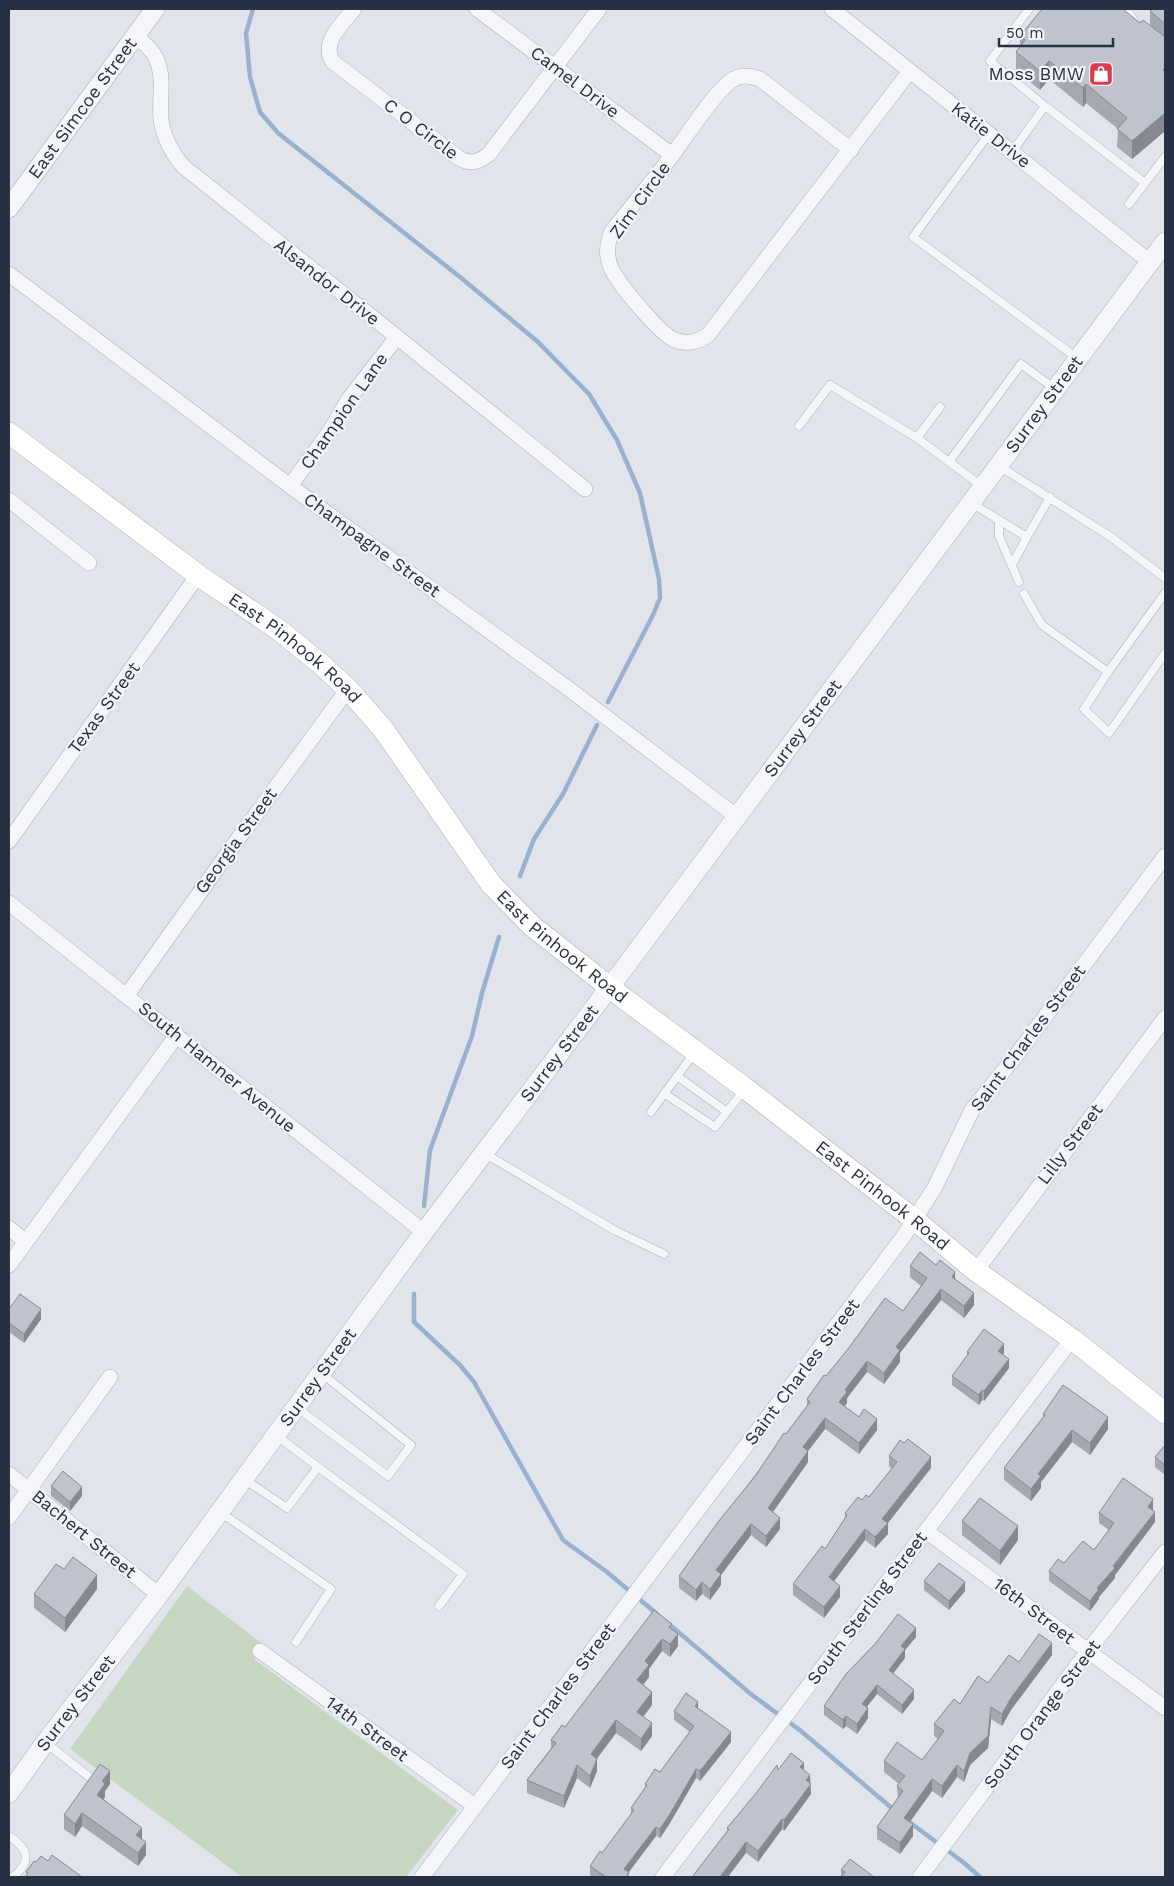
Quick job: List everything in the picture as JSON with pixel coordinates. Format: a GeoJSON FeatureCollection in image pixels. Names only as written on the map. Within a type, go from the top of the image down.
{"type":"FeatureCollection","features":[{"type":"Feature","properties":{"kind":"main road","name":"East Pinhook Road"},"geometry":{"type":"LineString","coordinates":[[9,433],[198,575],[279,630],[348,689],[384,729],[491,884],[532,926],[610,988],[745,1088],[976,1271],[1072,1339],[1165,1413]]}},
{"type":"Feature","properties":{"kind":"street","name":"C O Circle"},"geometry":{"type":"LineString","coordinates":[[354,9],[332,36],[328,52],[333,62],[466,162],[474,162],[489,154],[599,9]]}},
{"type":"Feature","properties":{"kind":"street","name":"Camel Drive"},"geometry":{"type":"LineString","coordinates":[[477,9],[556,66],[672,155]]}},
{"type":"Feature","properties":{"kind":"street","name":"Katie Drive"},"geometry":{"type":"LineString","coordinates":[[832,9],[1150,262]]}},
{"type":"Feature","properties":{"kind":"street","name":"East Simcoe Street"},"geometry":{"type":"LineString","coordinates":[[9,208],[150,13]]}},
{"type":"Feature","properties":{"kind":"street","name":"Alsandor Drive"},"geometry":{"type":"LineString","coordinates":[[135,36],[156,57],[161,78],[161,118],[163,128],[170,146],[184,167],[397,336],[585,489]]}},
{"type":"Feature","properties":{"kind":"street","name":"Zim Circle"},"geometry":{"type":"LineString","coordinates":[[851,150],[760,80],[754,77],[742,76],[728,82],[612,231],[608,243],[607,256],[616,278],[663,332],[673,340],[692,342],[701,340],[715,328],[851,150],[910,71]]}},
{"type":"Feature","properties":{"kind":"street","name":"Surrey Street"},"geometry":{"type":"LineString","coordinates":[[9,1794],[159,1595],[424,1232],[610,988],[736,816],[1165,242]]}},
{"type":"Feature","properties":{"kind":"street","name":"Champagne Street"},"geometry":{"type":"LineString","coordinates":[[9,274],[290,486],[569,689],[736,816]]}},
{"type":"Feature","properties":{"kind":"street","name":"Champion Lane"},"geometry":{"type":"LineString","coordinates":[[290,486],[330,431],[348,400],[397,336]]}},
{"type":"Feature","properties":{"kind":"street"},"geometry":{"type":"LineString","coordinates":[[9,500],[89,563]]}},
{"type":"Feature","properties":{"kind":"street","name":"Texas Street"},"geometry":{"type":"LineString","coordinates":[[9,841],[198,575]]}},
{"type":"Feature","properties":{"kind":"street","name":"Georgia Street"},"geometry":{"type":"LineString","coordinates":[[127,995],[348,689]]}},
{"type":"Feature","properties":{"kind":"street","name":"Saint Charles Street"},"geometry":{"type":"LineString","coordinates":[[422,1877],[914,1220],[935,1187],[972,1110],[1018,1053],[1165,856]]}},
{"type":"Feature","properties":{"kind":"street","name":"South Hamner Avenue"},"geometry":{"type":"LineString","coordinates":[[9,903],[424,1232]]}},
{"type":"Feature","properties":{"kind":"street","name":"Lilly Street"},"geometry":{"type":"LineString","coordinates":[[976,1271],[1165,1018]]}},
{"type":"Feature","properties":{"kind":"street"},"geometry":{"type":"LineString","coordinates":[[9,1266],[177,1035]]}},
{"type":"Feature","properties":{"kind":"street"},"geometry":{"type":"LineString","coordinates":[[9,1228],[26,1242]]}},
{"type":"Feature","properties":{"kind":"street","name":"South Sterling Street"},"geometry":{"type":"LineString","coordinates":[[663,1877],[1072,1339]]}},
{"type":"Feature","properties":{"kind":"street"},"geometry":{"type":"LineString","coordinates":[[9,1517],[110,1376]]}},
{"type":"Feature","properties":{"kind":"street","name":"Bachert Street"},"geometry":{"type":"LineString","coordinates":[[9,1474],[159,1595]]}},
{"type":"Feature","properties":{"kind":"street","name":"16th Street"},"geometry":{"type":"LineString","coordinates":[[926,1531],[1165,1708]]}},
{"type":"Feature","properties":{"kind":"street","name":"South Orange Street"},"geometry":{"type":"LineString","coordinates":[[920,1877],[1088,1651],[1165,1552]]}},
{"type":"Feature","properties":{"kind":"street","name":"14th Street"},"geometry":{"type":"LineString","coordinates":[[260,1651],[475,1806]]}},
{"type":"Feature","properties":{"kind":"lane"},"geometry":{"type":"LineString","coordinates":[[1029,9],[990,61],[1145,184]]}},
{"type":"Feature","properties":{"kind":"lane"},"geometry":{"type":"LineString","coordinates":[[1126,9],[1143,31]]}},
{"type":"Feature","properties":{"kind":"lane"},"geometry":{"type":"LineString","coordinates":[[1012,152],[1045,106]]}},
{"type":"Feature","properties":{"kind":"lane"},"geometry":{"type":"LineString","coordinates":[[989,134],[913,237],[1079,359]]}},
{"type":"Feature","properties":{"kind":"lane"},"geometry":{"type":"LineString","coordinates":[[1129,204],[1165,157]]}},
{"type":"Feature","properties":{"kind":"lane"},"geometry":{"type":"LineString","coordinates":[[949,462],[1021,364],[1056,390]]}},
{"type":"Feature","properties":{"kind":"lane"},"geometry":{"type":"LineString","coordinates":[[799,426],[830,385],[916,438],[983,487]]}},
{"type":"Feature","properties":{"kind":"lane"},"geometry":{"type":"LineString","coordinates":[[916,438],[940,408]]}},
{"type":"Feature","properties":{"kind":"lane"},"geometry":{"type":"LineString","coordinates":[[999,466],[1111,536],[1165,578]]}},
{"type":"Feature","properties":{"kind":"lane"},"geometry":{"type":"LineString","coordinates":[[1012,564],[1050,497]]}},
{"type":"Feature","properties":{"kind":"lane"},"geometry":{"type":"LineString","coordinates":[[971,503],[1027,537]]}},
{"type":"Feature","properties":{"kind":"lane"},"geometry":{"type":"LineString","coordinates":[[999,520],[999,536],[1019,582]]}},
{"type":"Feature","properties":{"kind":"lane"},"geometry":{"type":"LineString","coordinates":[[1024,594],[1042,625],[1108,672]]}},
{"type":"Feature","properties":{"kind":"lane"},"geometry":{"type":"LineString","coordinates":[[1164,597],[1108,672],[1084,709],[1109,733],[1165,653]]}},
{"type":"Feature","properties":{"kind":"lane"},"geometry":{"type":"LineString","coordinates":[[651,1112],[695,1051]]}},
{"type":"Feature","properties":{"kind":"lane"},"geometry":{"type":"LineString","coordinates":[[677,1076],[727,1112]]}},
{"type":"Feature","properties":{"kind":"lane"},"geometry":{"type":"LineString","coordinates":[[664,1094],[715,1127],[745,1088]]}},
{"type":"Feature","properties":{"kind":"lane"},"geometry":{"type":"LineString","coordinates":[[484,1154],[614,1230],[664,1254]]}},
{"type":"Feature","properties":{"kind":"lane"},"geometry":{"type":"LineString","coordinates":[[296,1407],[388,1476],[411,1445],[321,1373]]}},
{"type":"Feature","properties":{"kind":"lane"},"geometry":{"type":"LineString","coordinates":[[276,1436],[463,1574],[439,1606]]}},
{"type":"Feature","properties":{"kind":"lane"},"geometry":{"type":"LineString","coordinates":[[244,1479],[287,1508],[318,1467]]}},
{"type":"Feature","properties":{"kind":"lane"},"geometry":{"type":"LineString","coordinates":[[220,1512],[331,1589],[296,1642]]}},
{"type":"Feature","properties":{"kind":"lane"},"geometry":{"type":"LineString","coordinates":[[46,1743],[93,1780]]}},
{"type":"Feature","properties":{"kind":"lane"},"geometry":{"type":"LineString","coordinates":[[9,1836],[21,1844],[25,1852],[25,1862],[22,1868],[12,1877]]}},
{"type":"Feature","properties":{"kind":"green space"},"geometry":{"type":"Polygon","coordinates":[[[187,1586],[264,1645],[254,1659],[458,1810],[406,1877],[242,1877],[70,1749],[187,1586]]]}},
{"type":"Feature","properties":{"kind":"building"},"geometry":{"type":"Polygon","coordinates":[[[1042,9],[1123,9],[1140,23],[1143,20],[1165,36],[1165,67],[1163,70],[1165,72],[1165,113],[1132,141],[1117,129],[1127,118],[1086,84],[1083,88],[1049,61],[1040,71],[1016,52],[1025,40],[1020,36],[1042,9]]]}},
{"type":"Feature","properties":{"kind":"building"},"geometry":{"type":"Polygon","coordinates":[[[1152,9],[1165,9],[1165,24],[1150,11],[1152,9]]]}},
{"type":"Feature","properties":{"kind":"building"},"geometry":{"type":"Polygon","coordinates":[[[920,1252],[936,1265],[940,1260],[955,1272],[952,1277],[974,1293],[964,1306],[941,1289],[896,1347],[900,1350],[884,1373],[867,1361],[845,1390],[847,1392],[839,1402],[859,1417],[864,1409],[877,1419],[859,1443],[825,1418],[803,1447],[808,1451],[768,1508],[780,1518],[766,1536],[751,1524],[716,1570],[721,1574],[710,1589],[702,1582],[696,1590],[679,1576],[718,1522],[756,1475],[784,1433],[786,1434],[810,1402],[807,1399],[824,1375],[826,1376],[848,1349],[885,1298],[903,1311],[927,1278],[910,1266],[920,1252]]]}},
{"type":"Feature","properties":{"kind":"building"},"geometry":{"type":"Polygon","coordinates":[[[20,1294],[41,1309],[24,1334],[9,1323],[9,1309],[20,1294]]]}},
{"type":"Feature","properties":{"kind":"building"},"geometry":{"type":"Polygon","coordinates":[[[984,1329],[1004,1344],[998,1351],[1009,1359],[979,1395],[952,1376],[984,1329]]]}},
{"type":"Feature","properties":{"kind":"building"},"geometry":{"type":"Polygon","coordinates":[[[1063,1385],[1108,1417],[1090,1443],[1072,1430],[1038,1474],[1041,1476],[1031,1489],[1004,1468],[1045,1415],[1043,1414],[1063,1385]]]}},
{"type":"Feature","properties":{"kind":"building"},"geometry":{"type":"Polygon","coordinates":[[[908,1439],[931,1457],[882,1519],[888,1523],[875,1537],[865,1529],[829,1577],[840,1586],[824,1607],[793,1584],[822,1546],[825,1549],[847,1515],[845,1513],[858,1497],[862,1500],[866,1495],[869,1497],[897,1462],[889,1456],[900,1440],[904,1443],[908,1439]]]}},
{"type":"Feature","properties":{"kind":"building"},"geometry":{"type":"Polygon","coordinates":[[[1165,1445],[1165,1465],[1155,1457],[1165,1445]]]}},
{"type":"Feature","properties":{"kind":"building"},"geometry":{"type":"Polygon","coordinates":[[[63,1471],[82,1487],[70,1502],[51,1486],[63,1471]]]}},
{"type":"Feature","properties":{"kind":"building"},"geometry":{"type":"Polygon","coordinates":[[[1123,1478],[1153,1499],[1148,1507],[1155,1512],[1113,1566],[1115,1568],[1097,1588],[1099,1589],[1090,1601],[1049,1571],[1058,1559],[1064,1563],[1083,1541],[1094,1550],[1114,1523],[1099,1513],[1123,1478]]]}},
{"type":"Feature","properties":{"kind":"building"},"geometry":{"type":"Polygon","coordinates":[[[980,1498],[1018,1526],[1000,1551],[962,1521],[980,1498]]]}},
{"type":"Feature","properties":{"kind":"building"},"geometry":{"type":"Polygon","coordinates":[[[73,1557],[97,1575],[65,1618],[34,1594],[56,1564],[64,1569],[73,1557]]]}},
{"type":"Feature","properties":{"kind":"building"},"geometry":{"type":"Polygon","coordinates":[[[939,1563],[965,1582],[949,1601],[924,1581],[939,1563]]]}},
{"type":"Feature","properties":{"kind":"building"},"geometry":{"type":"Polygon","coordinates":[[[654,1610],[672,1624],[669,1627],[678,1634],[670,1644],[662,1639],[645,1661],[649,1665],[637,1680],[652,1692],[637,1712],[652,1723],[641,1739],[616,1720],[591,1754],[597,1759],[590,1776],[577,1765],[564,1796],[527,1780],[556,1743],[551,1740],[562,1725],[565,1727],[654,1610]]]}},
{"type":"Feature","properties":{"kind":"building"},"geometry":{"type":"Polygon","coordinates":[[[898,1614],[916,1628],[901,1646],[905,1649],[889,1670],[914,1690],[902,1705],[877,1685],[862,1704],[868,1708],[857,1724],[846,1716],[843,1720],[824,1706],[846,1674],[875,1644],[898,1614]]]}},
{"type":"Feature","properties":{"kind":"building"},"geometry":{"type":"Polygon","coordinates":[[[1039,1634],[1052,1643],[1011,1698],[1002,1714],[991,1707],[988,1736],[970,1753],[964,1771],[957,1765],[942,1786],[932,1779],[904,1818],[913,1824],[900,1843],[877,1827],[903,1791],[897,1786],[905,1776],[884,1761],[897,1742],[922,1760],[944,1731],[934,1724],[954,1699],[960,1704],[978,1676],[988,1683],[1009,1655],[1019,1662],[1039,1634]]]}},
{"type":"Feature","properties":{"kind":"building"},"geometry":{"type":"Polygon","coordinates":[[[686,1693],[698,1702],[695,1706],[731,1732],[700,1771],[696,1769],[660,1829],[656,1827],[624,1869],[629,1872],[626,1877],[606,1877],[590,1866],[634,1810],[631,1808],[647,1785],[645,1784],[655,1769],[660,1772],[694,1726],[674,1711],[686,1693]]]}},
{"type":"Feature","properties":{"kind":"building"},"geometry":{"type":"Polygon","coordinates":[[[791,1753],[804,1763],[800,1767],[810,1775],[806,1780],[811,1784],[784,1820],[782,1819],[758,1851],[746,1842],[720,1877],[692,1877],[729,1829],[727,1828],[777,1765],[778,1770],[791,1753]]]}},
{"type":"Feature","properties":{"kind":"building"},"geometry":{"type":"Polygon","coordinates":[[[100,1764],[110,1771],[102,1781],[105,1784],[97,1795],[142,1828],[136,1835],[146,1842],[138,1853],[82,1813],[75,1824],[64,1815],[100,1764]]]}},
{"type":"Feature","properties":{"kind":"building"},"geometry":{"type":"Polygon","coordinates":[[[52,1855],[82,1877],[25,1877],[28,1873],[26,1872],[34,1861],[36,1862],[41,1856],[48,1861],[52,1855]]]}},
{"type":"Feature","properties":{"kind":"building"},"geometry":{"type":"Polygon","coordinates":[[[850,1859],[874,1877],[841,1877],[845,1872],[841,1870],[850,1859]]]}},
{"type":"Feature","properties":{"kind":"waterway"},"geometry":{"type":"LineString","coordinates":[[253,9],[246,33],[250,77],[260,112],[278,133],[460,277],[538,342],[589,394],[617,440],[640,493],[659,579],[660,598],[608,702]]}},
{"type":"Feature","properties":{"kind":"waterway"},"geometry":{"type":"LineString","coordinates":[[520,876],[534,839],[563,794],[597,725]]}},
{"type":"Feature","properties":{"kind":"waterway"},"geometry":{"type":"LineString","coordinates":[[424,1206],[430,1150],[472,1036],[482,993],[499,937]]}},
{"type":"Feature","properties":{"kind":"waterway"},"geometry":{"type":"LineString","coordinates":[[414,1294],[414,1322],[460,1365],[474,1382],[563,1540],[607,1572],[657,1614]]}},
{"type":"Feature","properties":{"kind":"waterway"},"geometry":{"type":"LineString","coordinates":[[669,1624],[752,1695],[801,1731],[894,1810]]}},
{"type":"Feature","properties":{"kind":"waterway"},"geometry":{"type":"LineString","coordinates":[[908,1821],[980,1877]]}},
{"type":"Feature","properties":{"kind":"place","name":"Moss BMW"},"geometry":{"type":"Point","coordinates":[1101,74]}}]}
